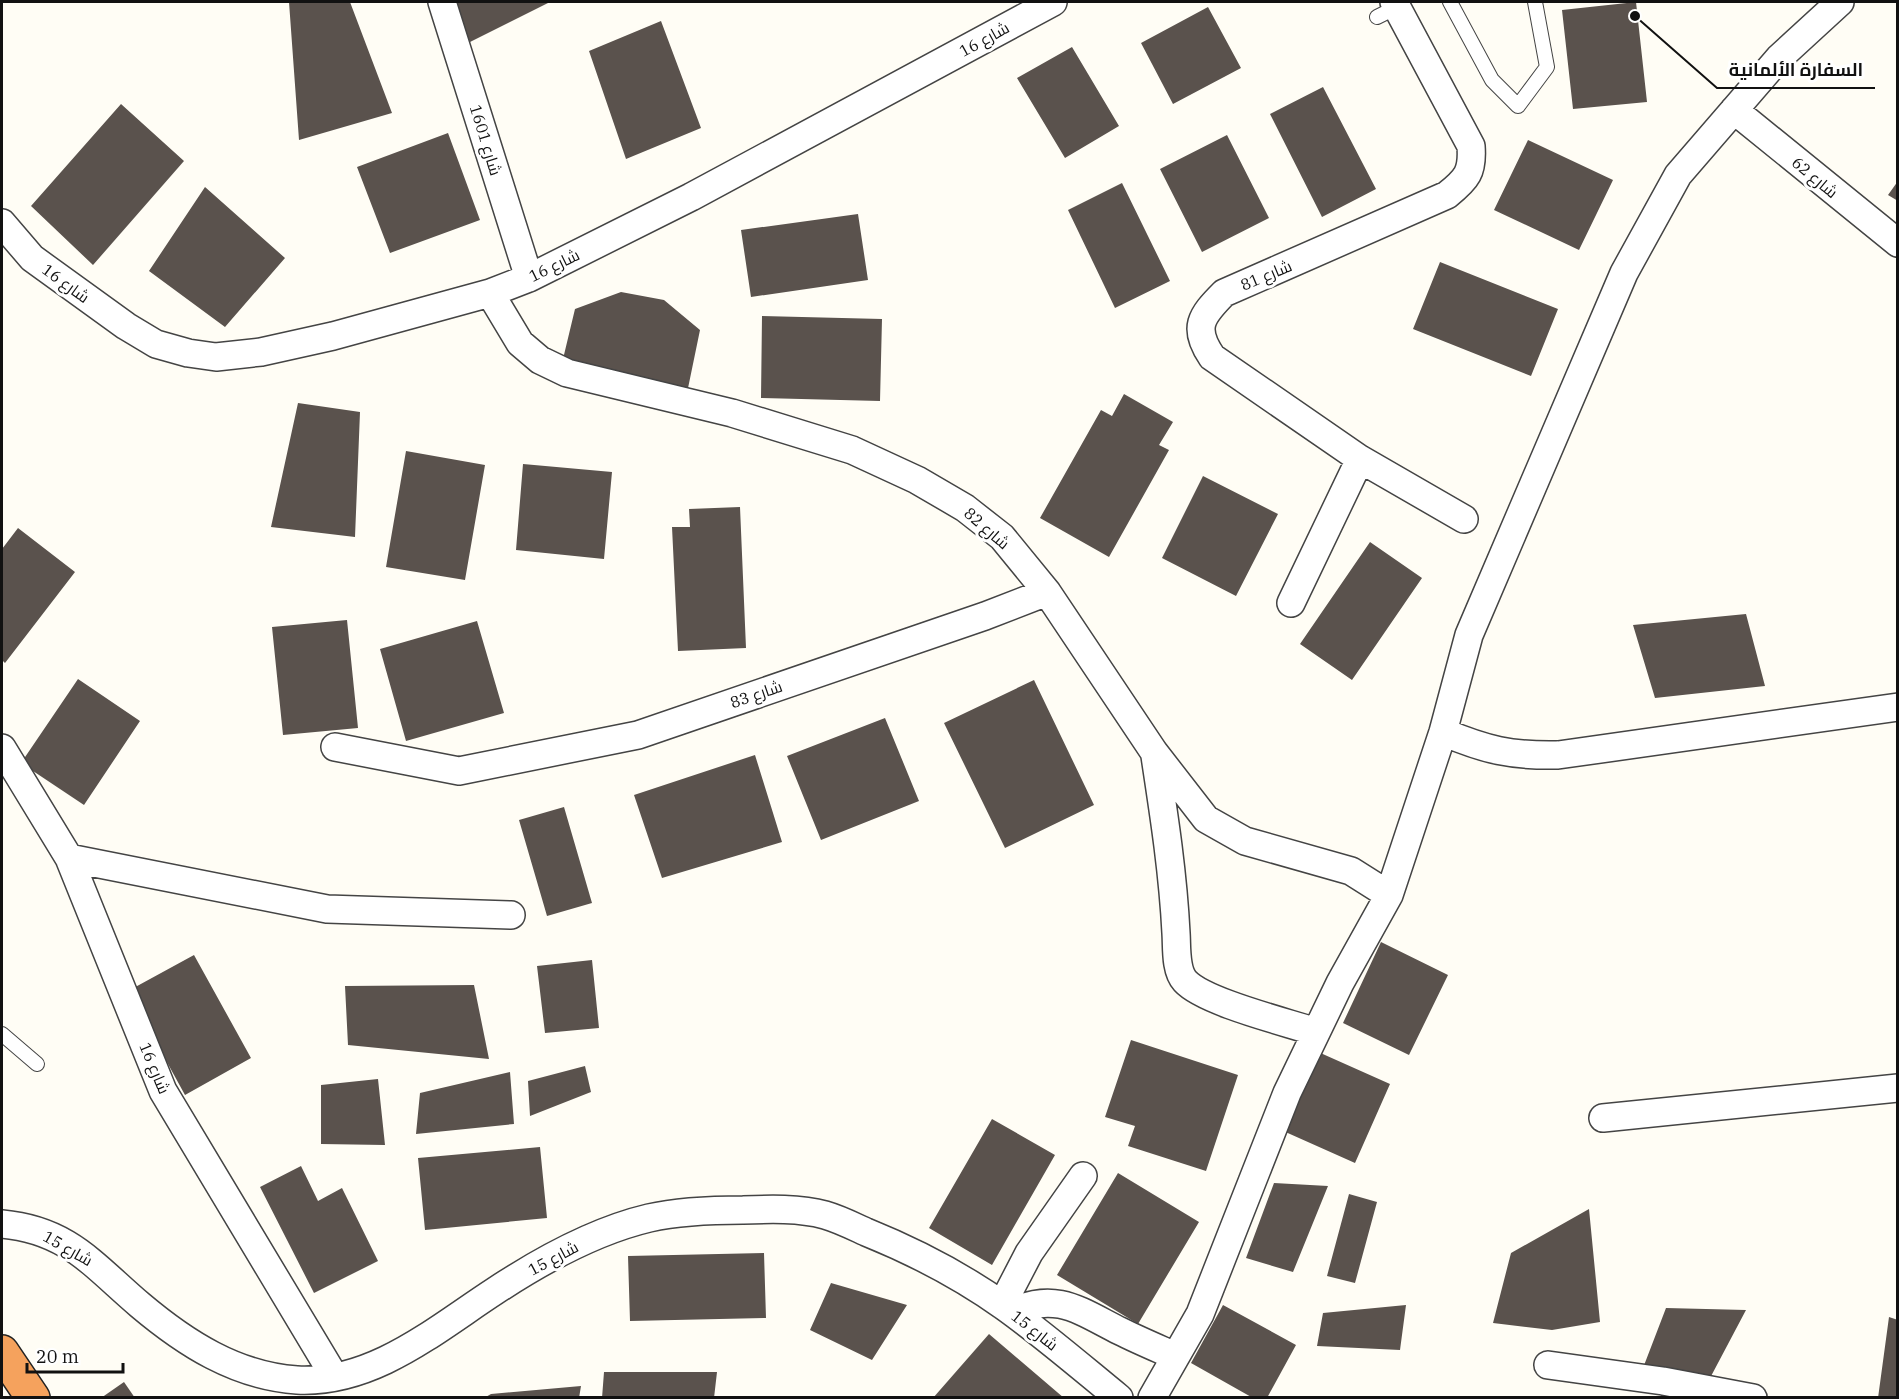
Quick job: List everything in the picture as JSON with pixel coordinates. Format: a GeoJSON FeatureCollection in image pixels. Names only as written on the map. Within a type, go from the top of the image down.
{"type":"FeatureCollection","features":[{"type":"Feature","properties":{"kind":"highway"},"geometry":{"type":"LineString","coordinates":[[2,1352],[33,1398]]}},
{"type":"Feature","properties":{"kind":"street","name":"شارع 1601"},"geometry":{"type":"LineString","coordinates":[[442,2],[528,278]]}},
{"type":"Feature","properties":{"kind":"street","name":"شارع 16"},"geometry":{"type":"LineString","coordinates":[[2,223],[32,258],[156,344],[188,353],[216,357],[261,352],[333,336],[490,293],[528,278],[691,197],[1053,2]]}},
{"type":"Feature","properties":{"kind":"street"},"geometry":{"type":"LineString","coordinates":[[1152,1398],[1200,1314],[1287,1093],[1316,1032],[1389,895],[1443,732],[1469,635],[1624,273],[1678,175],[1779,58],[1840,2]]}},
{"type":"Feature","properties":{"kind":"street","name":"شارع 81"},"geometry":{"type":"LineString","coordinates":[[1389,8],[1471,146],[1473,164],[1464,181],[1447,195],[1224,293],[1208,309],[1200,324],[1201,341],[1212,357],[1360,459],[1464,519]]}},
{"type":"Feature","properties":{"kind":"street","name":"شارع 62"},"geometry":{"type":"LineString","coordinates":[[1734,110],[1898,243]]}},
{"type":"Feature","properties":{"kind":"street","name":"شارع 82"},"geometry":{"type":"LineString","coordinates":[[490,293],[520,343],[540,360],[567,373],[743,416],[852,450],[917,480],[965,508],[1002,537],[1047,592],[1154,752],[1196,809],[1215,826],[1245,842],[1351,871],[1389,895]]}},
{"type":"Feature","properties":{"kind":"street"},"geometry":{"type":"LineString","coordinates":[[1291,603],[1360,459]]}},
{"type":"Feature","properties":{"kind":"street","name":"شارع 83"},"geometry":{"type":"LineString","coordinates":[[335,747],[459,771],[638,735],[985,616],[1047,592]]}},
{"type":"Feature","properties":{"kind":"street"},"geometry":{"type":"LineString","coordinates":[[1443,732],[1490,749],[1520,756],[1558,755],[1898,707]]}},
{"type":"Feature","properties":{"kind":"street","name":"شارع 16"},"geometry":{"type":"LineString","coordinates":[[2,748],[69,858],[163,1091],[334,1377]]}},
{"type":"Feature","properties":{"kind":"street"},"geometry":{"type":"LineString","coordinates":[[1154,752],[1171,862],[1178,962],[1184,980],[1208,996],[1316,1032]]}},
{"type":"Feature","properties":{"kind":"street"},"geometry":{"type":"LineString","coordinates":[[69,858],[327,909],[511,915]]}},
{"type":"Feature","properties":{"kind":"street"},"geometry":{"type":"LineString","coordinates":[[1603,1118],[1898,1088]]}},
{"type":"Feature","properties":{"kind":"street"},"geometry":{"type":"LineString","coordinates":[[1007,1308],[1029,1253],[1083,1176]]}},
{"type":"Feature","properties":{"kind":"street","name":"شارع 15"},"geometry":{"type":"LineString","coordinates":[[2,1224],[27,1226],[61,1241],[102,1268],[139,1304],[185,1340],[227,1364],[257,1373],[298,1380],[334,1377],[370,1367],[411,1349],[497,1290],[556,1254],[602,1233],[649,1218],[692,1211],[761,1209],[824,1214],[895,1243],[1007,1308],[1119,1398]]}},
{"type":"Feature","properties":{"kind":"street"},"geometry":{"type":"LineString","coordinates":[[1007,1308],[1044,1302],[1072,1306],[1175,1356]]}},
{"type":"Feature","properties":{"kind":"street"},"geometry":{"type":"LineString","coordinates":[[1548,1365],[1663,1381],[1753,1398]]}},
{"type":"Feature","properties":{"kind":"lane"},"geometry":{"type":"LineString","coordinates":[[1450,2],[1492,80],[1518,106],[1547,67],[1535,2]]}},
{"type":"Feature","properties":{"kind":"lane"},"geometry":{"type":"LineString","coordinates":[[2,1034],[37,1064]]}},
{"type":"Feature","properties":{"kind":"building"},"geometry":{"type":"Polygon","coordinates":[[[289,2],[350,2],[392,113],[299,140],[289,2]]]}},
{"type":"Feature","properties":{"kind":"building"},"geometry":{"type":"Polygon","coordinates":[[[452,2],[550,2],[470,42],[452,2]]]}},
{"type":"Feature","properties":{"kind":"building"},"geometry":{"type":"Polygon","coordinates":[[[1636,2],[1647,102],[1573,109],[1562,10],[1636,2]]]}},
{"type":"Feature","properties":{"kind":"building"},"geometry":{"type":"Polygon","coordinates":[[[1208,7],[1241,68],[1173,104],[1141,43],[1208,7]]]}},
{"type":"Feature","properties":{"kind":"building"},"geometry":{"type":"Polygon","coordinates":[[[661,21],[701,128],[626,159],[589,51],[661,21]]]}},
{"type":"Feature","properties":{"kind":"building"},"geometry":{"type":"Polygon","coordinates":[[[1072,47],[1119,126],[1065,158],[1017,78],[1072,47]]]}},
{"type":"Feature","properties":{"kind":"building"},"geometry":{"type":"Polygon","coordinates":[[[1323,87],[1376,189],[1322,217],[1270,114],[1323,87]]]}},
{"type":"Feature","properties":{"kind":"building"},"geometry":{"type":"Polygon","coordinates":[[[121,104],[184,161],[93,265],[31,206],[121,104]]]}},
{"type":"Feature","properties":{"kind":"building"},"geometry":{"type":"Polygon","coordinates":[[[448,133],[480,220],[390,253],[357,167],[448,133]]]}},
{"type":"Feature","properties":{"kind":"building"},"geometry":{"type":"Polygon","coordinates":[[[1227,135],[1269,218],[1202,252],[1160,169],[1227,135]]]}},
{"type":"Feature","properties":{"kind":"building"},"geometry":{"type":"Polygon","coordinates":[[[1528,140],[1613,180],[1579,250],[1494,210],[1528,140]]]}},
{"type":"Feature","properties":{"kind":"building"},"geometry":{"type":"Polygon","coordinates":[[[1898,181],[1898,201],[1888,195],[1898,181]]]}},
{"type":"Feature","properties":{"kind":"building"},"geometry":{"type":"Polygon","coordinates":[[[1122,183],[1170,281],[1115,308],[1068,210],[1122,183]]]}},
{"type":"Feature","properties":{"kind":"building"},"geometry":{"type":"Polygon","coordinates":[[[205,187],[285,258],[225,327],[149,271],[205,187]]]}},
{"type":"Feature","properties":{"kind":"building"},"geometry":{"type":"Polygon","coordinates":[[[858,214],[868,280],[751,297],[741,230],[858,214]]]}},
{"type":"Feature","properties":{"kind":"building"},"geometry":{"type":"Polygon","coordinates":[[[1440,262],[1558,309],[1531,376],[1413,329],[1440,262]]]}},
{"type":"Feature","properties":{"kind":"building"},"geometry":{"type":"Polygon","coordinates":[[[621,292],[664,300],[700,330],[687,393],[563,359],[575,309],[621,292]]]}},
{"type":"Feature","properties":{"kind":"building"},"geometry":{"type":"Polygon","coordinates":[[[762,316],[882,319],[880,401],[761,398],[762,316]]]}},
{"type":"Feature","properties":{"kind":"building"},"geometry":{"type":"Polygon","coordinates":[[[1124,394],[1173,422],[1159,445],[1169,450],[1109,557],[1040,518],[1101,410],[1112,416],[1124,394]]]}},
{"type":"Feature","properties":{"kind":"building"},"geometry":{"type":"Polygon","coordinates":[[[298,403],[360,412],[355,537],[271,527],[298,403]]]}},
{"type":"Feature","properties":{"kind":"building"},"geometry":{"type":"Polygon","coordinates":[[[406,451],[485,465],[465,580],[386,567],[406,451]]]}},
{"type":"Feature","properties":{"kind":"building"},"geometry":{"type":"Polygon","coordinates":[[[523,464],[612,472],[604,559],[516,550],[523,464]]]}},
{"type":"Feature","properties":{"kind":"building"},"geometry":{"type":"Polygon","coordinates":[[[1203,476],[1278,514],[1236,596],[1162,558],[1203,476]]]}},
{"type":"Feature","properties":{"kind":"building"},"geometry":{"type":"Polygon","coordinates":[[[740,507],[746,648],[678,651],[672,527],[690,527],[689,509],[740,507]]]}},
{"type":"Feature","properties":{"kind":"building"},"geometry":{"type":"Polygon","coordinates":[[[18,528],[75,572],[5,663],[2,660],[2,549],[18,528]]]}},
{"type":"Feature","properties":{"kind":"building"},"geometry":{"type":"Polygon","coordinates":[[[1370,542],[1422,578],[1352,680],[1300,644],[1370,542]]]}},
{"type":"Feature","properties":{"kind":"building"},"geometry":{"type":"Polygon","coordinates":[[[1746,614],[1765,686],[1655,698],[1633,625],[1746,614]]]}},
{"type":"Feature","properties":{"kind":"building"},"geometry":{"type":"Polygon","coordinates":[[[347,620],[358,728],[283,735],[272,627],[347,620]]]}},
{"type":"Feature","properties":{"kind":"building"},"geometry":{"type":"Polygon","coordinates":[[[477,621],[504,713],[406,741],[380,649],[477,621]]]}},
{"type":"Feature","properties":{"kind":"building"},"geometry":{"type":"Polygon","coordinates":[[[78,679],[140,721],[84,805],[21,763],[78,679]]]}},
{"type":"Feature","properties":{"kind":"building"},"geometry":{"type":"Polygon","coordinates":[[[1034,680],[1094,805],[1005,848],[944,723],[1034,680]]]}},
{"type":"Feature","properties":{"kind":"building"},"geometry":{"type":"Polygon","coordinates":[[[885,718],[919,801],[821,840],[787,756],[885,718]]]}},
{"type":"Feature","properties":{"kind":"building"},"geometry":{"type":"Polygon","coordinates":[[[755,755],[782,842],[662,878],[634,795],[755,755]]]}},
{"type":"Feature","properties":{"kind":"building"},"geometry":{"type":"Polygon","coordinates":[[[564,807],[592,903],[547,916],[519,820],[564,807]]]}},
{"type":"Feature","properties":{"kind":"building"},"geometry":{"type":"Polygon","coordinates":[[[1381,942],[1448,975],[1409,1055],[1343,1023],[1381,942]]]}},
{"type":"Feature","properties":{"kind":"building"},"geometry":{"type":"Polygon","coordinates":[[[194,955],[251,1058],[185,1095],[128,991],[194,955]]]}},
{"type":"Feature","properties":{"kind":"building"},"geometry":{"type":"Polygon","coordinates":[[[592,960],[599,1028],[545,1033],[537,966],[592,960]]]}},
{"type":"Feature","properties":{"kind":"building"},"geometry":{"type":"Polygon","coordinates":[[[474,985],[489,1059],[348,1045],[345,986],[474,985]]]}},
{"type":"Feature","properties":{"kind":"building"},"geometry":{"type":"Polygon","coordinates":[[[1131,1040],[1238,1075],[1206,1171],[1128,1146],[1135,1126],[1105,1117],[1131,1040]]]}},
{"type":"Feature","properties":{"kind":"building"},"geometry":{"type":"Polygon","coordinates":[[[1316,1051],[1390,1084],[1355,1163],[1281,1130],[1316,1051]]]}},
{"type":"Feature","properties":{"kind":"building"},"geometry":{"type":"Polygon","coordinates":[[[585,1066],[591,1092],[530,1116],[528,1081],[585,1066]]]}},
{"type":"Feature","properties":{"kind":"building"},"geometry":{"type":"Polygon","coordinates":[[[510,1072],[514,1124],[416,1134],[420,1093],[510,1072]]]}},
{"type":"Feature","properties":{"kind":"building"},"geometry":{"type":"Polygon","coordinates":[[[378,1079],[385,1145],[321,1144],[321,1085],[378,1079]]]}},
{"type":"Feature","properties":{"kind":"building"},"geometry":{"type":"Polygon","coordinates":[[[992,1119],[1055,1155],[992,1265],[929,1228],[992,1119]]]}},
{"type":"Feature","properties":{"kind":"building"},"geometry":{"type":"Polygon","coordinates":[[[540,1147],[547,1218],[425,1230],[418,1158],[540,1147]]]}},
{"type":"Feature","properties":{"kind":"building"},"geometry":{"type":"Polygon","coordinates":[[[301,1166],[318,1201],[342,1188],[378,1261],[314,1293],[260,1187],[301,1166]]]}},
{"type":"Feature","properties":{"kind":"building"},"geometry":{"type":"Polygon","coordinates":[[[1118,1173],[1199,1222],[1138,1324],[1057,1275],[1118,1173]]]}},
{"type":"Feature","properties":{"kind":"building"},"geometry":{"type":"Polygon","coordinates":[[[1274,1183],[1328,1186],[1293,1272],[1246,1258],[1274,1183]]]}},
{"type":"Feature","properties":{"kind":"building"},"geometry":{"type":"Polygon","coordinates":[[[1349,1194],[1377,1202],[1355,1283],[1327,1276],[1349,1194]]]}},
{"type":"Feature","properties":{"kind":"building"},"geometry":{"type":"Polygon","coordinates":[[[1589,1209],[1600,1322],[1552,1330],[1493,1323],[1511,1253],[1589,1209]]]}},
{"type":"Feature","properties":{"kind":"building"},"geometry":{"type":"Polygon","coordinates":[[[764,1253],[766,1318],[630,1321],[628,1256],[764,1253]]]}},
{"type":"Feature","properties":{"kind":"building"},"geometry":{"type":"Polygon","coordinates":[[[831,1283],[907,1305],[872,1360],[810,1330],[831,1283]]]}},
{"type":"Feature","properties":{"kind":"building"},"geometry":{"type":"Polygon","coordinates":[[[1223,1305],[1296,1345],[1267,1398],[1253,1398],[1191,1363],[1223,1305]]]}},
{"type":"Feature","properties":{"kind":"building"},"geometry":{"type":"Polygon","coordinates":[[[1406,1305],[1400,1350],[1317,1346],[1323,1313],[1406,1305]]]}},
{"type":"Feature","properties":{"kind":"building"},"geometry":{"type":"Polygon","coordinates":[[[1666,1308],[1746,1310],[1709,1380],[1643,1368],[1666,1308]]]}},
{"type":"Feature","properties":{"kind":"building"},"geometry":{"type":"Polygon","coordinates":[[[1889,1317],[1898,1320],[1898,1398],[1878,1398],[1889,1317]]]}},
{"type":"Feature","properties":{"kind":"building"},"geometry":{"type":"Polygon","coordinates":[[[989,1334],[1064,1398],[933,1398],[989,1334]]]}},
{"type":"Feature","properties":{"kind":"building"},"geometry":{"type":"Polygon","coordinates":[[[604,1372],[717,1372],[714,1398],[602,1398],[604,1372]]]}},
{"type":"Feature","properties":{"kind":"building"},"geometry":{"type":"Polygon","coordinates":[[[124,1382],[135,1398],[101,1398],[124,1382]]]}},
{"type":"Feature","properties":{"kind":"building"},"geometry":{"type":"Polygon","coordinates":[[[581,1386],[579,1398],[484,1398],[491,1394],[581,1386]]]}},
{"type":"Feature","properties":{"kind":"place","name":"السفارة الألمانية"},"geometry":{"type":"Point","coordinates":[1635,16]}}]}
